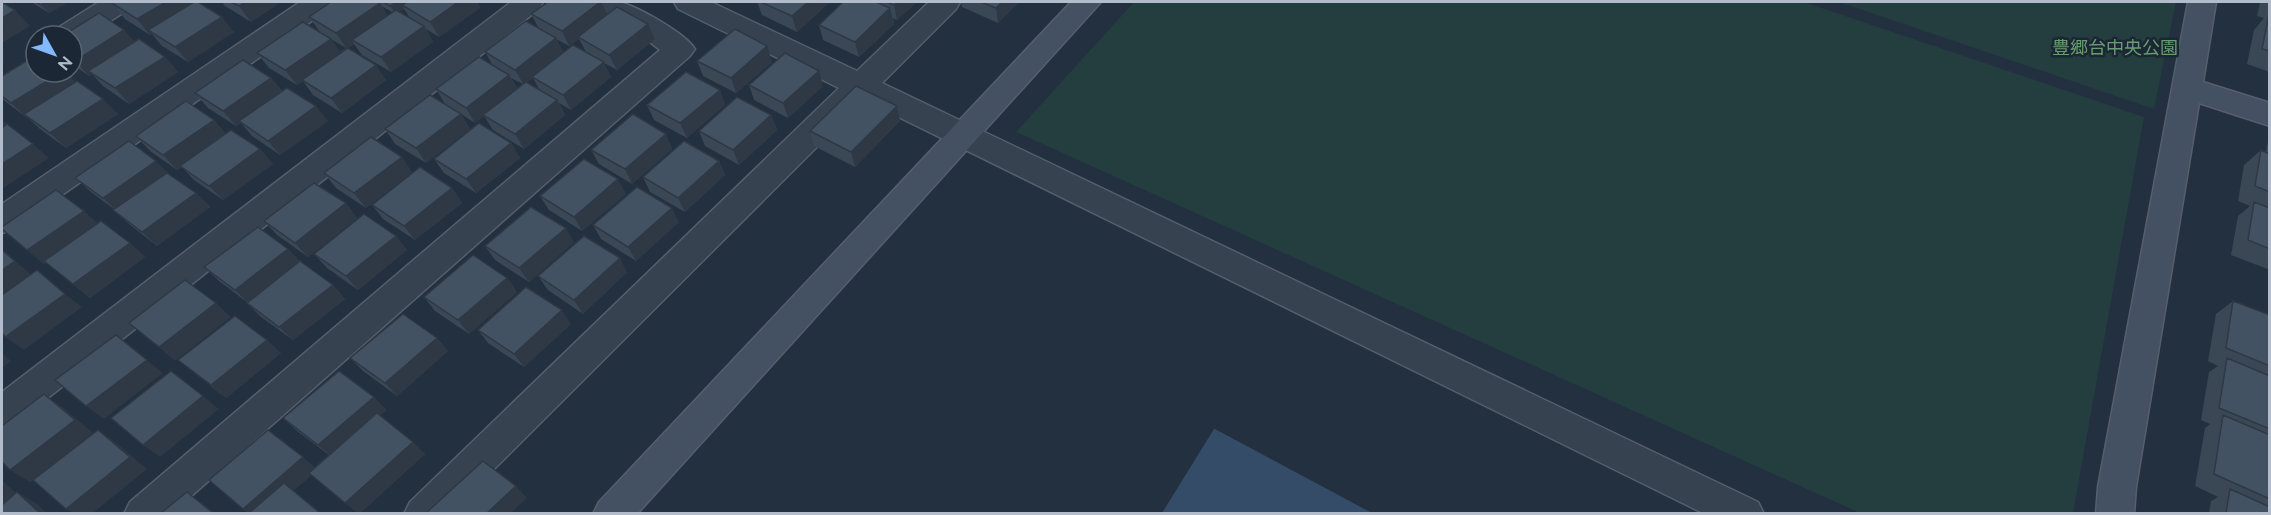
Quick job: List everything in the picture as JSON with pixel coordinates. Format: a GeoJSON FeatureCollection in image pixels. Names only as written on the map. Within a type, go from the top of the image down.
{"type":"FeatureCollection","features":[{"type":"Feature","properties":{"kind":"street"},"geometry":{"type":"LineString","coordinates":[[84,24],[119,2]]}},
{"type":"Feature","properties":{"kind":"street"},"geometry":{"type":"LineString","coordinates":[[2,220],[319,2]]}},
{"type":"Feature","properties":{"kind":"street"},"geometry":{"type":"LineString","coordinates":[[2,413],[529,2]]}},
{"type":"Feature","properties":{"kind":"street"},"geometry":{"type":"LineString","coordinates":[[142,513],[680,49],[655,31],[595,2]]}},
{"type":"Feature","properties":{"kind":"street"},"geometry":{"type":"LineString","coordinates":[[688,2],[727,9],[861,85],[963,136],[1745,513]]}},
{"type":"Feature","properties":{"kind":"street"},"geometry":{"type":"LineString","coordinates":[[423,513],[946,2]]}},
{"type":"Feature","properties":{"kind":"street"},"geometry":{"type":"LineString","coordinates":[[612,513],[1087,2]]}},
{"type":"Feature","properties":{"kind":"street"},"geometry":{"type":"LineString","coordinates":[[2115,513],[2119,475],[2202,2]]}},
{"type":"Feature","properties":{"kind":"street"},"geometry":{"type":"LineString","coordinates":[[2187,88],[2270,116]]}},
{"type":"Feature","properties":{"kind":"green space"},"geometry":{"type":"Polygon","coordinates":[[[1134,2],[1804,2],[2144,117],[2073,513],[1860,513],[1016,132],[1134,2]]]}},
{"type":"Feature","properties":{"kind":"green space","name":"豊郷台中央公園"},"geometry":{"type":"Polygon","coordinates":[[[1839,2],[2176,2],[2154,109],[1839,2]]]}},
{"type":"Feature","properties":{"kind":"water"},"geometry":{"type":"Polygon","coordinates":[[[1215,429],[1372,513],[1162,513],[1215,429]]]}},
{"type":"Feature","properties":{"kind":"building"},"geometry":{"type":"Polygon","coordinates":[[[2,2],[15,10],[2,18],[2,2]]]}},
{"type":"Feature","properties":{"kind":"building"},"geometry":{"type":"Polygon","coordinates":[[[166,2],[137,19],[112,3],[166,2]]]}},
{"type":"Feature","properties":{"kind":"building"},"geometry":{"type":"Polygon","coordinates":[[[194,2],[198,2],[222,17],[175,47],[148,30],[194,2]]]}},
{"type":"Feature","properties":{"kind":"building"},"geometry":{"type":"Polygon","coordinates":[[[231,2],[246,2],[239,6],[231,2]]]}},
{"type":"Feature","properties":{"kind":"building"},"geometry":{"type":"Polygon","coordinates":[[[331,2],[380,3],[336,33],[309,17],[331,2]]]}},
{"type":"Feature","properties":{"kind":"building"},"geometry":{"type":"Polygon","coordinates":[[[383,2],[396,2],[390,6],[383,2]]]}},
{"type":"Feature","properties":{"kind":"building"},"geometry":{"type":"Polygon","coordinates":[[[407,2],[458,2],[430,22],[402,5],[407,2]]]}},
{"type":"Feature","properties":{"kind":"building"},"geometry":{"type":"Polygon","coordinates":[[[548,2],[600,2],[562,31],[531,14],[548,2]]]}},
{"type":"Feature","properties":{"kind":"building"},"geometry":{"type":"Polygon","coordinates":[[[761,2],[808,2],[792,16],[761,2]]]}},
{"type":"Feature","properties":{"kind":"building"},"geometry":{"type":"Polygon","coordinates":[[[843,2],[876,2],[890,8],[855,42],[819,25],[843,2]]]}},
{"type":"Feature","properties":{"kind":"building"},"geometry":{"type":"Polygon","coordinates":[[[981,2],[1002,2],[996,8],[981,2]]]}},
{"type":"Feature","properties":{"kind":"building"},"geometry":{"type":"Polygon","coordinates":[[[617,7],[648,24],[609,55],[578,37],[617,7]]]}},
{"type":"Feature","properties":{"kind":"building"},"geometry":{"type":"Polygon","coordinates":[[[396,10],[424,26],[381,57],[352,40],[396,10]]]}},
{"type":"Feature","properties":{"kind":"building"},"geometry":{"type":"Polygon","coordinates":[[[99,13],[124,30],[84,55],[84,24],[81,24],[99,13]]]}},
{"type":"Feature","properties":{"kind":"building"},"geometry":{"type":"Polygon","coordinates":[[[2270,15],[2270,51],[2262,49],[2270,15]]]}},
{"type":"Feature","properties":{"kind":"building"},"geometry":{"type":"Polygon","coordinates":[[[526,21],[556,38],[515,70],[485,52],[526,21]]]}},
{"type":"Feature","properties":{"kind":"building"},"geometry":{"type":"Polygon","coordinates":[[[303,22],[331,39],[285,70],[257,53],[303,22]]]}},
{"type":"Feature","properties":{"kind":"building"},"geometry":{"type":"Polygon","coordinates":[[[735,29],[767,46],[731,78],[697,61],[735,29]]]}},
{"type":"Feature","properties":{"kind":"building"},"geometry":{"type":"Polygon","coordinates":[[[139,39],[165,57],[115,88],[88,71],[139,39]]]}},
{"type":"Feature","properties":{"kind":"building"},"geometry":{"type":"Polygon","coordinates":[[[573,45],[604,62],[563,95],[532,77],[573,45]]]}},
{"type":"Feature","properties":{"kind":"building"},"geometry":{"type":"Polygon","coordinates":[[[348,48],[376,65],[331,98],[302,80],[348,48]]]}},
{"type":"Feature","properties":{"kind":"building"},"geometry":{"type":"Polygon","coordinates":[[[785,53],[819,71],[783,103],[749,85],[785,53]]]}},
{"type":"Feature","properties":{"kind":"building"},"geometry":{"type":"Polygon","coordinates":[[[479,57],[509,75],[466,108],[436,89],[479,57]]]}},
{"type":"Feature","properties":{"kind":"building"},"geometry":{"type":"Polygon","coordinates":[[[243,60],[271,78],[223,111],[195,93],[243,60]]]}},
{"type":"Feature","properties":{"kind":"building"},"geometry":{"type":"Polygon","coordinates":[[[24,62],[24,84],[42,84],[11,103],[2,96],[2,76],[24,62]]]}},
{"type":"Feature","properties":{"kind":"building"},"geometry":{"type":"Polygon","coordinates":[[[686,72],[720,90],[680,123],[647,105],[686,72]]]}},
{"type":"Feature","properties":{"kind":"building"},"geometry":{"type":"Polygon","coordinates":[[[526,82],[557,100],[515,134],[483,115],[526,82]]]}},
{"type":"Feature","properties":{"kind":"building"},"geometry":{"type":"Polygon","coordinates":[[[72,84],[81,84],[103,99],[50,133],[24,114],[72,84]]]}},
{"type":"Feature","properties":{"kind":"building"},"geometry":{"type":"Polygon","coordinates":[[[856,86],[897,106],[851,152],[810,131],[856,86]]]}},
{"type":"Feature","properties":{"kind":"building"},"geometry":{"type":"Polygon","coordinates":[[[287,88],[316,106],[268,141],[239,121],[287,88]]]}},
{"type":"Feature","properties":{"kind":"building"},"geometry":{"type":"Polygon","coordinates":[[[430,95],[461,114],[416,148],[385,129],[430,95]]]}},
{"type":"Feature","properties":{"kind":"building"},"geometry":{"type":"Polygon","coordinates":[[[737,97],[771,115],[733,150],[699,131],[737,97]]]}},
{"type":"Feature","properties":{"kind":"building"},"geometry":{"type":"Polygon","coordinates":[[[186,101],[214,120],[163,155],[136,136],[186,101]]]}},
{"type":"Feature","properties":{"kind":"building"},"geometry":{"type":"Polygon","coordinates":[[[633,114],[666,134],[625,169],[591,150],[633,114]]]}},
{"type":"Feature","properties":{"kind":"building"},"geometry":{"type":"Polygon","coordinates":[[[479,123],[511,143],[466,179],[434,159],[479,123]]]}},
{"type":"Feature","properties":{"kind":"building"},"geometry":{"type":"Polygon","coordinates":[[[7,124],[33,144],[2,164],[2,128],[7,124]]]}},
{"type":"Feature","properties":{"kind":"building"},"geometry":{"type":"Polygon","coordinates":[[[231,130],[260,149],[209,186],[180,166],[231,130]]]}},
{"type":"Feature","properties":{"kind":"building"},"geometry":{"type":"Polygon","coordinates":[[[371,137],[402,157],[354,193],[324,173],[371,137]]]}},
{"type":"Feature","properties":{"kind":"building"},"geometry":{"type":"Polygon","coordinates":[[[129,141],[156,161],[103,198],[75,178],[129,141]]]}},
{"type":"Feature","properties":{"kind":"building"},"geometry":{"type":"Polygon","coordinates":[[[684,141],[719,161],[678,198],[643,177],[684,141]]]}},
{"type":"Feature","properties":{"kind":"building"},"geometry":{"type":"Polygon","coordinates":[[[2261,150],[2270,154],[2270,192],[2255,186],[2261,150]]]}},
{"type":"Feature","properties":{"kind":"building"},"geometry":{"type":"Polygon","coordinates":[[[584,159],[618,179],[574,217],[540,196],[584,159]]]}},
{"type":"Feature","properties":{"kind":"building"},"geometry":{"type":"Polygon","coordinates":[[[420,167],[452,188],[404,226],[372,205],[420,167]]]}},
{"type":"Feature","properties":{"kind":"building"},"geometry":{"type":"Polygon","coordinates":[[[167,173],[196,193],[142,232],[113,210],[167,173]]]}},
{"type":"Feature","properties":{"kind":"building"},"geometry":{"type":"Polygon","coordinates":[[[314,183],[346,203],[295,243],[264,221],[314,183]]]}},
{"type":"Feature","properties":{"kind":"building"},"geometry":{"type":"Polygon","coordinates":[[[637,187],[672,208],[628,247],[593,225],[637,187]]]}},
{"type":"Feature","properties":{"kind":"building"},"geometry":{"type":"Polygon","coordinates":[[[56,190],[84,211],[27,250],[2,227],[56,190]]]}},
{"type":"Feature","properties":{"kind":"building"},"geometry":{"type":"Polygon","coordinates":[[[2254,202],[2270,208],[2270,249],[2248,240],[2254,202]]]}},
{"type":"Feature","properties":{"kind":"building"},"geometry":{"type":"Polygon","coordinates":[[[531,207],[566,228],[519,268],[485,246],[531,207]]]}},
{"type":"Feature","properties":{"kind":"building"},"geometry":{"type":"Polygon","coordinates":[[[364,214],[396,236],[346,276],[314,254],[364,214]]]}},
{"type":"Feature","properties":{"kind":"building"},"geometry":{"type":"Polygon","coordinates":[[[101,221],[130,243],[73,284],[44,261],[101,221]]]}},
{"type":"Feature","properties":{"kind":"building"},"geometry":{"type":"Polygon","coordinates":[[[258,227],[288,249],[235,290],[204,267],[258,227]]]}},
{"type":"Feature","properties":{"kind":"building"},"geometry":{"type":"Polygon","coordinates":[[[584,236],[620,258],[574,300],[538,276],[584,236]]]}},
{"type":"Feature","properties":{"kind":"building"},"geometry":{"type":"Polygon","coordinates":[[[2,250],[15,261],[2,270],[2,250]]]}},
{"type":"Feature","properties":{"kind":"building"},"geometry":{"type":"Polygon","coordinates":[[[473,255],[507,278],[458,320],[424,297],[473,255]]]}},
{"type":"Feature","properties":{"kind":"building"},"geometry":{"type":"Polygon","coordinates":[[[300,261],[333,285],[279,327],[247,303],[300,261]]]}},
{"type":"Feature","properties":{"kind":"building"},"geometry":{"type":"Polygon","coordinates":[[[37,270],[65,294],[5,337],[2,333],[2,295],[37,270]]]}},
{"type":"Feature","properties":{"kind":"building"},"geometry":{"type":"Polygon","coordinates":[[[185,280],[216,303],[159,347],[129,323],[185,280]]]}},
{"type":"Feature","properties":{"kind":"building"},"geometry":{"type":"Polygon","coordinates":[[[526,287],[562,310],[514,354],[478,330],[526,287]]]}},
{"type":"Feature","properties":{"kind":"building"},"geometry":{"type":"Polygon","coordinates":[[[2233,301],[2270,315],[2270,366],[2226,348],[2233,301]]]}},
{"type":"Feature","properties":{"kind":"building"},"geometry":{"type":"Polygon","coordinates":[[[403,314],[437,338],[385,383],[350,358],[403,314]]]}},
{"type":"Feature","properties":{"kind":"building"},"geometry":{"type":"Polygon","coordinates":[[[235,316],[267,340],[211,385],[178,360],[235,316]]]}},
{"type":"Feature","properties":{"kind":"building"},"geometry":{"type":"Polygon","coordinates":[[[116,335],[147,360],[86,406],[55,380],[116,335]]]}},
{"type":"Feature","properties":{"kind":"building"},"geometry":{"type":"Polygon","coordinates":[[[2227,358],[2270,376],[2270,429],[2219,408],[2227,358]]]}},
{"type":"Feature","properties":{"kind":"building"},"geometry":{"type":"Polygon","coordinates":[[[171,371],[203,396],[143,445],[111,418],[171,371]]]}},
{"type":"Feature","properties":{"kind":"building"},"geometry":{"type":"Polygon","coordinates":[[[339,371],[374,397],[318,445],[283,418],[339,371]]]}},
{"type":"Feature","properties":{"kind":"building"},"geometry":{"type":"Polygon","coordinates":[[[44,394],[75,420],[10,470],[2,462],[2,426],[44,394]]]}},
{"type":"Feature","properties":{"kind":"building"},"geometry":{"type":"Polygon","coordinates":[[[377,413],[413,442],[345,503],[309,473],[377,413]]]}},
{"type":"Feature","properties":{"kind":"building"},"geometry":{"type":"Polygon","coordinates":[[[2223,415],[2270,435],[2270,499],[2214,474],[2223,415]]]}},
{"type":"Feature","properties":{"kind":"building"},"geometry":{"type":"Polygon","coordinates":[[[98,430],[130,457],[66,509],[33,480],[98,430]]]}},
{"type":"Feature","properties":{"kind":"building"},"geometry":{"type":"Polygon","coordinates":[[[268,430],[303,457],[243,509],[209,480],[268,430]]]}},
{"type":"Feature","properties":{"kind":"building"},"geometry":{"type":"Polygon","coordinates":[[[483,461],[516,486],[487,513],[426,513],[483,461]]]}},
{"type":"Feature","properties":{"kind":"building"},"geometry":{"type":"Polygon","coordinates":[[[284,483],[320,513],[249,513],[284,483]]]}},
{"type":"Feature","properties":{"kind":"building"},"geometry":{"type":"Polygon","coordinates":[[[2230,489],[2270,507],[2270,513],[2226,513],[2230,489]]]}},
{"type":"Feature","properties":{"kind":"building"},"geometry":{"type":"Polygon","coordinates":[[[17,492],[40,513],[2,513],[2,505],[17,492]]]}},
{"type":"Feature","properties":{"kind":"building"},"geometry":{"type":"Polygon","coordinates":[[[187,492],[213,513],[161,513],[187,492]]]}}]}
